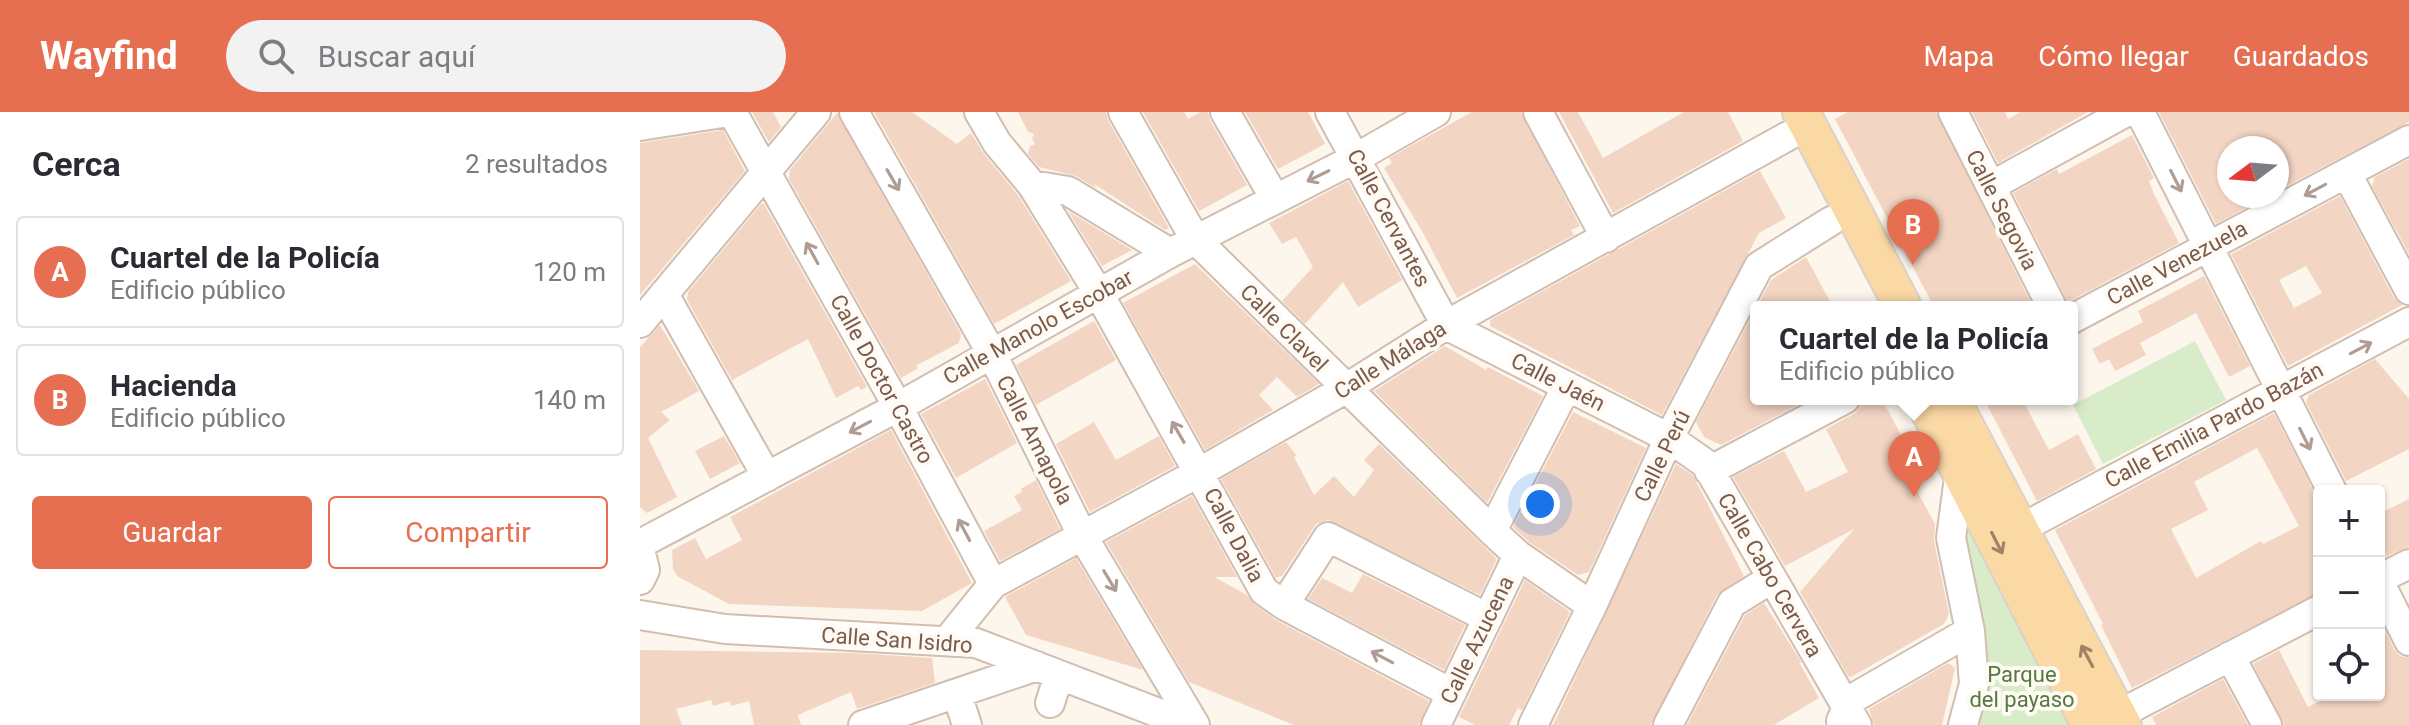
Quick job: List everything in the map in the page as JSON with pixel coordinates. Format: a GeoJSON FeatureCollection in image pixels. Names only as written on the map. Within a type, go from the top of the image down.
{"type":"FeatureCollection","features":[{"type":"Feature","properties":{"kind":"main road"},"geometry":{"type":"LineString","coordinates":[[1788,120],[1831,221],[1873,301]]}},
{"type":"Feature","properties":{"kind":"main road"},"geometry":{"type":"LineString","coordinates":[[1788,120],[1899,301]]}},
{"type":"Feature","properties":{"kind":"main road"},"geometry":{"type":"LineString","coordinates":[[1926,405],[1960,470],[2111,722]]}},
{"type":"Feature","properties":{"kind":"main road"},"geometry":{"type":"LineString","coordinates":[[1954,405],[2020,529],[2111,722]]}},
{"type":"Feature","properties":{"kind":"street"},"geometry":{"type":"LineString","coordinates":[[640,124],[651,112]]}},
{"type":"Feature","properties":{"kind":"street"},"geometry":{"type":"LineString","coordinates":[[640,124],[731,112]]}},
{"type":"Feature","properties":{"kind":"street","name":"Calle Doctor Castro"},"geometry":{"type":"LineString","coordinates":[[731,112],[898,407],[993,584]]}},
{"type":"Feature","properties":{"kind":"street"},"geometry":{"type":"LineString","coordinates":[[640,323],[816,112]]}},
{"type":"Feature","properties":{"kind":"street","name":"Calle Amapola"},"geometry":{"type":"LineString","coordinates":[[854,112],[991,352],[1082,535],[1192,725]]}},
{"type":"Feature","properties":{"kind":"street","name":"Calle Dalia"},"geometry":{"type":"LineString","coordinates":[[979,112],[997,143],[1032,185],[1098,292],[1264,591],[1284,605],[1451,693]]}},
{"type":"Feature","properties":{"kind":"street","name":"Calle Clavel"},"geometry":{"type":"LineString","coordinates":[[1123,112],[1195,239],[1492,531],[1518,555],[1592,606]]}},
{"type":"Feature","properties":{"kind":"street"},"geometry":{"type":"LineString","coordinates":[[1225,112],[1274,197]]}},
{"type":"Feature","properties":{"kind":"street","name":"Calle Cervantes"},"geometry":{"type":"LineString","coordinates":[[1330,112],[1446,325]]}},
{"type":"Feature","properties":{"kind":"street","name":"Calle Manolo Escobar"},"geometry":{"type":"LineString","coordinates":[[640,547],[898,407],[1098,292],[1274,197],[1356,158],[1436,112]]}},
{"type":"Feature","properties":{"kind":"street"},"geometry":{"type":"LineString","coordinates":[[1538,112],[1606,238]]}},
{"type":"Feature","properties":{"kind":"street","name":"Calle Segovia"},"geometry":{"type":"LineString","coordinates":[[1953,112],[2049,301]]}},
{"type":"Feature","properties":{"kind":"street"},"geometry":{"type":"LineString","coordinates":[[1991,186],[2126,112]]}},
{"type":"Feature","properties":{"kind":"street"},"geometry":{"type":"LineString","coordinates":[[2140,112],[2329,485]]}},
{"type":"Feature","properties":{"kind":"street","name":"Calle Málaga"},"geometry":{"type":"LineString","coordinates":[[993,584],[1200,472],[1345,389],[1446,325],[1606,238],[1788,120]]}},
{"type":"Feature","properties":{"kind":"street","name":"Calle Venezuela"},"geometry":{"type":"LineString","coordinates":[[2078,316],[2409,140]]}},
{"type":"Feature","properties":{"kind":"street"},"geometry":{"type":"LineString","coordinates":[[2347,174],[2409,290]]}},
{"type":"Feature","properties":{"kind":"street"},"geometry":{"type":"LineString","coordinates":[[1032,185],[1068,191],[1170,253]]}},
{"type":"Feature","properties":{"kind":"street","name":"Calle Perú"},"geometry":{"type":"LineString","coordinates":[[1533,725],[1669,438],[1759,266],[1831,221]]}},
{"type":"Feature","properties":{"kind":"street"},"geometry":{"type":"LineString","coordinates":[[664,294],[767,477]]}},
{"type":"Feature","properties":{"kind":"street","name":"Calle Emilia Pardo Bazán"},"geometry":{"type":"LineString","coordinates":[[2020,529],[2409,322]]}},
{"type":"Feature","properties":{"kind":"street","name":"Calle Jaén"},"geometry":{"type":"LineString","coordinates":[[1446,325],[1669,438]]}},
{"type":"Feature","properties":{"kind":"street"},"geometry":{"type":"LineString","coordinates":[[1492,531],[1567,386]]}},
{"type":"Feature","properties":{"kind":"street"},"geometry":{"type":"LineString","coordinates":[[1709,471],[1834,405]]}},
{"type":"Feature","properties":{"kind":"street","name":"Calle Cabo Cervera"},"geometry":{"type":"LineString","coordinates":[[1669,438],[1706,464],[1848,719]]}},
{"type":"Feature","properties":{"kind":"street"},"geometry":{"type":"LineString","coordinates":[[1960,470],[1951,538],[1970,631],[1974,684],[1963,725]]}},
{"type":"Feature","properties":{"kind":"street"},"geometry":{"type":"LineString","coordinates":[[1284,605],[1328,537],[1488,618]]}},
{"type":"Feature","properties":{"kind":"street"},"geometry":{"type":"LineString","coordinates":[[640,547],[645,570],[640,580]]}},
{"type":"Feature","properties":{"kind":"street","name":"Calle Azucena"},"geometry":{"type":"LineString","coordinates":[[1436,725],[1518,555]]}},
{"type":"Feature","properties":{"kind":"street"},"geometry":{"type":"LineString","coordinates":[[2385,577],[2409,564]]}},
{"type":"Feature","properties":{"kind":"street"},"geometry":{"type":"LineString","coordinates":[[1668,725],[1732,603],[1771,579]]}},
{"type":"Feature","properties":{"kind":"street"},"geometry":{"type":"LineString","coordinates":[[947,641],[993,584]]}},
{"type":"Feature","properties":{"kind":"street"},"geometry":{"type":"LineString","coordinates":[[2385,592],[2409,641]]}},
{"type":"Feature","properties":{"kind":"street"},"geometry":{"type":"LineString","coordinates":[[2111,722],[2313,613]]}},
{"type":"Feature","properties":{"kind":"street","name":"Calle San Isidro"},"geometry":{"type":"LineString","coordinates":[[640,615],[725,629],[976,643],[1192,725]]}},
{"type":"Feature","properties":{"kind":"street"},"geometry":{"type":"LineString","coordinates":[[1848,719],[1850,700],[1970,631]]}},
{"type":"Feature","properties":{"kind":"street"},"geometry":{"type":"LineString","coordinates":[[2230,656],[2267,725]]}},
{"type":"Feature","properties":{"kind":"street"},"geometry":{"type":"LineString","coordinates":[[863,725],[957,694],[1048,670],[1050,703]]}},
{"type":"Feature","properties":{"kind":"street"},"geometry":{"type":"LineString","coordinates":[[957,694],[967,725]]}},
{"type":"Feature","properties":{"kind":"green space"},"geometry":{"type":"Polygon","coordinates":[[[2195,341],[2226,400],[2103,464],[2073,405],[2195,341]]]}},
{"type":"Feature","properties":{"kind":"green space","name":"Parque del payaso"},"geometry":{"type":"Polygon","coordinates":[[[1974,498],[2083,725],[1975,725],[1964,549],[1974,498]]]}},
{"type":"Feature","properties":{"kind":"building"},"geometry":{"type":"Polygon","coordinates":[[[752,112],[773,112],[781,127],[769,142],[752,112]]]}},
{"type":"Feature","properties":{"kind":"building"},"geometry":{"type":"Polygon","coordinates":[[[874,112],[912,112],[957,144],[971,133],[1018,195],[1071,281],[994,324],[874,112]]]}},
{"type":"Feature","properties":{"kind":"building"},"geometry":{"type":"Polygon","coordinates":[[[1018,112],[1106,112],[1169,228],[1165,230],[1094,184],[1097,189],[1076,176],[1039,167],[1028,154],[1030,146],[1035,144],[1032,139],[1034,134],[1028,132],[1018,112]]]}},
{"type":"Feature","properties":{"kind":"building"},"geometry":{"type":"Polygon","coordinates":[[[1143,112],[1184,112],[1188,119],[1200,112],[1208,112],[1247,185],[1199,211],[1143,112]]]}},
{"type":"Feature","properties":{"kind":"building"},"geometry":{"type":"Polygon","coordinates":[[[1245,112],[1308,112],[1325,144],[1278,169],[1245,112]]]}},
{"type":"Feature","properties":{"kind":"building"},"geometry":{"type":"Polygon","coordinates":[[[1472,112],[1521,112],[1580,226],[1571,230],[1574,235],[1457,298],[1384,168],[1392,163],[1389,158],[1472,112]]]}},
{"type":"Feature","properties":{"kind":"building"},"geometry":{"type":"Polygon","coordinates":[[[1559,112],[1578,112],[1603,158],[1684,112],[1728,112],[1743,141],[1613,213],[1559,112]]]}},
{"type":"Feature","properties":{"kind":"building"},"geometry":{"type":"Polygon","coordinates":[[[1848,112],[1936,112],[2030,301],[1931,301],[1835,119],[1848,112]]]}},
{"type":"Feature","properties":{"kind":"building"},"geometry":{"type":"Polygon","coordinates":[[[1972,112],[2005,112],[2008,119],[2021,112],[2088,112],[1998,163],[1972,112]]]}},
{"type":"Feature","properties":{"kind":"building"},"geometry":{"type":"Polygon","coordinates":[[[2159,112],[2409,112],[2409,122],[2289,185],[2289,136],[2217,136],[2217,208],[2245,208],[2216,224],[2159,112]]]}},
{"type":"Feature","properties":{"kind":"building"},"geometry":{"type":"Polygon","coordinates":[[[837,113],[961,334],[959,343],[917,365],[917,369],[901,378],[789,179],[790,170],[837,113]]]}},
{"type":"Feature","properties":{"kind":"building"},"geometry":{"type":"Polygon","coordinates":[[[723,130],[745,171],[640,295],[640,143],[723,130]]]}},
{"type":"Feature","properties":{"kind":"building"},"geometry":{"type":"Polygon","coordinates":[[[2132,135],[2154,178],[2149,181],[2154,194],[2179,243],[2067,301],[2013,193],[2057,169],[2059,174],[2132,135]]]}},
{"type":"Feature","properties":{"kind":"building"},"geometry":{"type":"Polygon","coordinates":[[[2409,159],[2409,254],[2372,186],[2375,177],[2409,159]]]}},
{"type":"Feature","properties":{"kind":"building"},"geometry":{"type":"Polygon","coordinates":[[[1760,171],[1786,218],[1759,233],[1662,415],[1490,326],[1490,320],[1760,171]]]}},
{"type":"Feature","properties":{"kind":"building"},"geometry":{"type":"Polygon","coordinates":[[[1348,181],[1402,280],[1358,307],[1343,282],[1305,324],[1282,301],[1313,267],[1296,237],[1282,244],[1269,223],[1348,181]]]}},
{"type":"Feature","properties":{"kind":"building"},"geometry":{"type":"Polygon","coordinates":[[[2340,196],[2394,298],[2402,305],[2288,366],[2231,254],[2340,196]],[[2306,266],[2279,280],[2294,308],[2322,293],[2306,266]]]}},
{"type":"Feature","properties":{"kind":"building"},"geometry":{"type":"Polygon","coordinates":[[[764,204],[867,387],[861,390],[858,386],[836,398],[808,339],[732,380],[687,300],[688,292],[764,204]]]}},
{"type":"Feature","properties":{"kind":"building"},"geometry":{"type":"Polygon","coordinates":[[[1068,211],[1132,250],[1102,266],[1068,211]]]}},
{"type":"Feature","properties":{"kind":"building"},"geometry":{"type":"Polygon","coordinates":[[[1806,257],[1830,301],[1760,301],[1771,280],[1806,257]]]}},
{"type":"Feature","properties":{"kind":"building"},"geometry":{"type":"Polygon","coordinates":[[[1195,264],[1319,384],[1297,397],[1277,377],[1259,395],[1273,410],[1205,450],[1123,303],[1195,264]]]}},
{"type":"Feature","properties":{"kind":"building"},"geometry":{"type":"Polygon","coordinates":[[[2204,276],[2250,366],[2229,377],[2196,313],[2140,343],[2146,355],[2115,371],[2109,359],[2100,364],[2092,349],[2143,322],[2138,311],[2204,276]]]}},
{"type":"Feature","properties":{"kind":"building"},"geometry":{"type":"Polygon","coordinates":[[[1750,319],[1750,405],[1798,405],[1721,445],[1704,437],[1696,422],[1750,319]]]}},
{"type":"Feature","properties":{"kind":"building"},"geometry":{"type":"Polygon","coordinates":[[[1094,321],[1116,360],[1036,405],[1016,365],[1094,321]]]}},
{"type":"Feature","properties":{"kind":"building"},"geometry":{"type":"Polygon","coordinates":[[[660,325],[699,391],[661,412],[670,420],[648,438],[677,497],[647,513],[640,507],[640,347],[660,325]]]}},
{"type":"Feature","properties":{"kind":"building"},"geometry":{"type":"Polygon","coordinates":[[[1445,346],[1486,370],[1488,367],[1543,396],[1487,503],[1374,391],[1445,346]]]}},
{"type":"Feature","properties":{"kind":"building"},"geometry":{"type":"Polygon","coordinates":[[[2375,359],[2409,399],[2409,449],[2346,481],[2306,402],[2309,395],[2375,359]]]}},
{"type":"Feature","properties":{"kind":"building"},"geometry":{"type":"Polygon","coordinates":[[[985,379],[1017,443],[956,478],[921,414],[985,379]]]}},
{"type":"Feature","properties":{"kind":"building"},"geometry":{"type":"Polygon","coordinates":[[[1885,405],[1911,454],[1905,457],[1915,475],[1910,478],[1935,524],[1934,541],[1949,614],[1944,624],[1851,677],[1800,592],[1854,529],[1785,566],[1733,477],[1784,451],[1806,492],[1848,472],[1826,429],[1854,414],[1860,407],[1885,405]]]}},
{"type":"Feature","properties":{"kind":"building"},"geometry":{"type":"Polygon","coordinates":[[[1987,405],[2025,405],[2049,450],[2078,434],[2096,469],[2037,501],[1987,405]]]}},
{"type":"Feature","properties":{"kind":"building"},"geometry":{"type":"Polygon","coordinates":[[[1573,412],[1646,448],[1589,572],[1578,575],[1529,542],[1513,527],[1573,412]]]}},
{"type":"Feature","properties":{"kind":"building"},"geometry":{"type":"Polygon","coordinates":[[[2274,413],[2313,489],[2313,596],[2132,688],[2055,530],[2274,413]],[[2257,448],[2194,482],[2208,510],[2171,529],[2196,578],[2261,541],[2263,544],[2299,526],[2257,448]]]}},
{"type":"Feature","properties":{"kind":"building"},"geometry":{"type":"Polygon","coordinates":[[[1094,422],[1116,460],[1159,436],[1175,466],[1090,512],[1056,444],[1094,422]]]}},
{"type":"Feature","properties":{"kind":"building"},"geometry":{"type":"Polygon","coordinates":[[[891,430],[972,583],[922,611],[729,604],[677,576],[673,569],[672,550],[695,538],[706,559],[742,540],[730,517],[891,430]]]}},
{"type":"Feature","properties":{"kind":"building"},"geometry":{"type":"Polygon","coordinates":[[[724,436],[740,463],[710,479],[695,451],[724,436]]]}},
{"type":"Feature","properties":{"kind":"building"},"geometry":{"type":"Polygon","coordinates":[[[1286,442],[1297,456],[1294,457],[1314,495],[1334,476],[1354,497],[1374,470],[1364,460],[1379,444],[1497,559],[1480,595],[1328,520],[1316,524],[1282,576],[1276,578],[1221,479],[1286,442]]]}},
{"type":"Feature","properties":{"kind":"building"},"geometry":{"type":"Polygon","coordinates":[[[1676,464],[1693,475],[1744,576],[1717,595],[1651,725],[1553,725],[1676,464]]]}},
{"type":"Feature","properties":{"kind":"building"},"geometry":{"type":"Polygon","coordinates":[[[1036,480],[1060,529],[1000,561],[984,531],[1022,510],[1014,496],[1036,480]]]}},
{"type":"Feature","properties":{"kind":"building"},"geometry":{"type":"Polygon","coordinates":[[[1192,496],[1237,577],[1214,577],[1247,595],[1276,620],[1429,701],[1419,725],[1294,725],[1189,682],[1106,542],[1192,496]]]}},
{"type":"Feature","properties":{"kind":"building"},"geometry":{"type":"Polygon","coordinates":[[[2409,499],[2409,547],[2387,556],[2385,552],[2385,511],[2409,499]]]}},
{"type":"Feature","properties":{"kind":"building"},"geometry":{"type":"Polygon","coordinates":[[[1076,558],[1143,670],[1026,635],[1005,597],[1076,558]]]}},
{"type":"Feature","properties":{"kind":"building"},"geometry":{"type":"Polygon","coordinates":[[[1363,574],[1465,625],[1444,670],[1308,599],[1322,578],[1352,593],[1363,574]]]}},
{"type":"Feature","properties":{"kind":"building"},"geometry":{"type":"Polygon","coordinates":[[[1525,580],[1570,612],[1522,710],[1518,708],[1509,725],[1475,725],[1459,717],[1525,580]]]}},
{"type":"Feature","properties":{"kind":"building"},"geometry":{"type":"Polygon","coordinates":[[[1764,603],[1802,663],[1799,662],[1819,698],[1774,725],[1687,725],[1745,615],[1764,603]]]}},
{"type":"Feature","properties":{"kind":"building"},"geometry":{"type":"Polygon","coordinates":[[[2385,631],[2400,656],[2409,658],[2409,725],[2284,725],[2253,664],[2279,650],[2308,707],[2320,701],[2385,701],[2385,631]]]}},
{"type":"Feature","properties":{"kind":"building"},"geometry":{"type":"Polygon","coordinates":[[[640,650],[854,653],[932,658],[935,683],[857,709],[851,692],[798,715],[801,725],[754,725],[749,701],[731,706],[730,701],[713,706],[711,700],[676,709],[682,725],[640,725],[640,650]]]}},
{"type":"Feature","properties":{"kind":"building"},"geometry":{"type":"Polygon","coordinates":[[[1948,663],[1955,668],[1942,725],[1874,725],[1869,709],[1948,663]]]}},
{"type":"Feature","properties":{"kind":"building"},"geometry":{"type":"Polygon","coordinates":[[[2223,679],[2248,725],[2156,725],[2152,717],[2223,679]]]}},
{"type":"Feature","properties":{"kind":"place","name":"Hacienda"},"geometry":{"type":"Point","coordinates":[1913,265]}},
{"type":"Feature","properties":{"kind":"place","name":"Cuartel de la Policía"},"geometry":{"type":"Point","coordinates":[1914,497]}}]}
